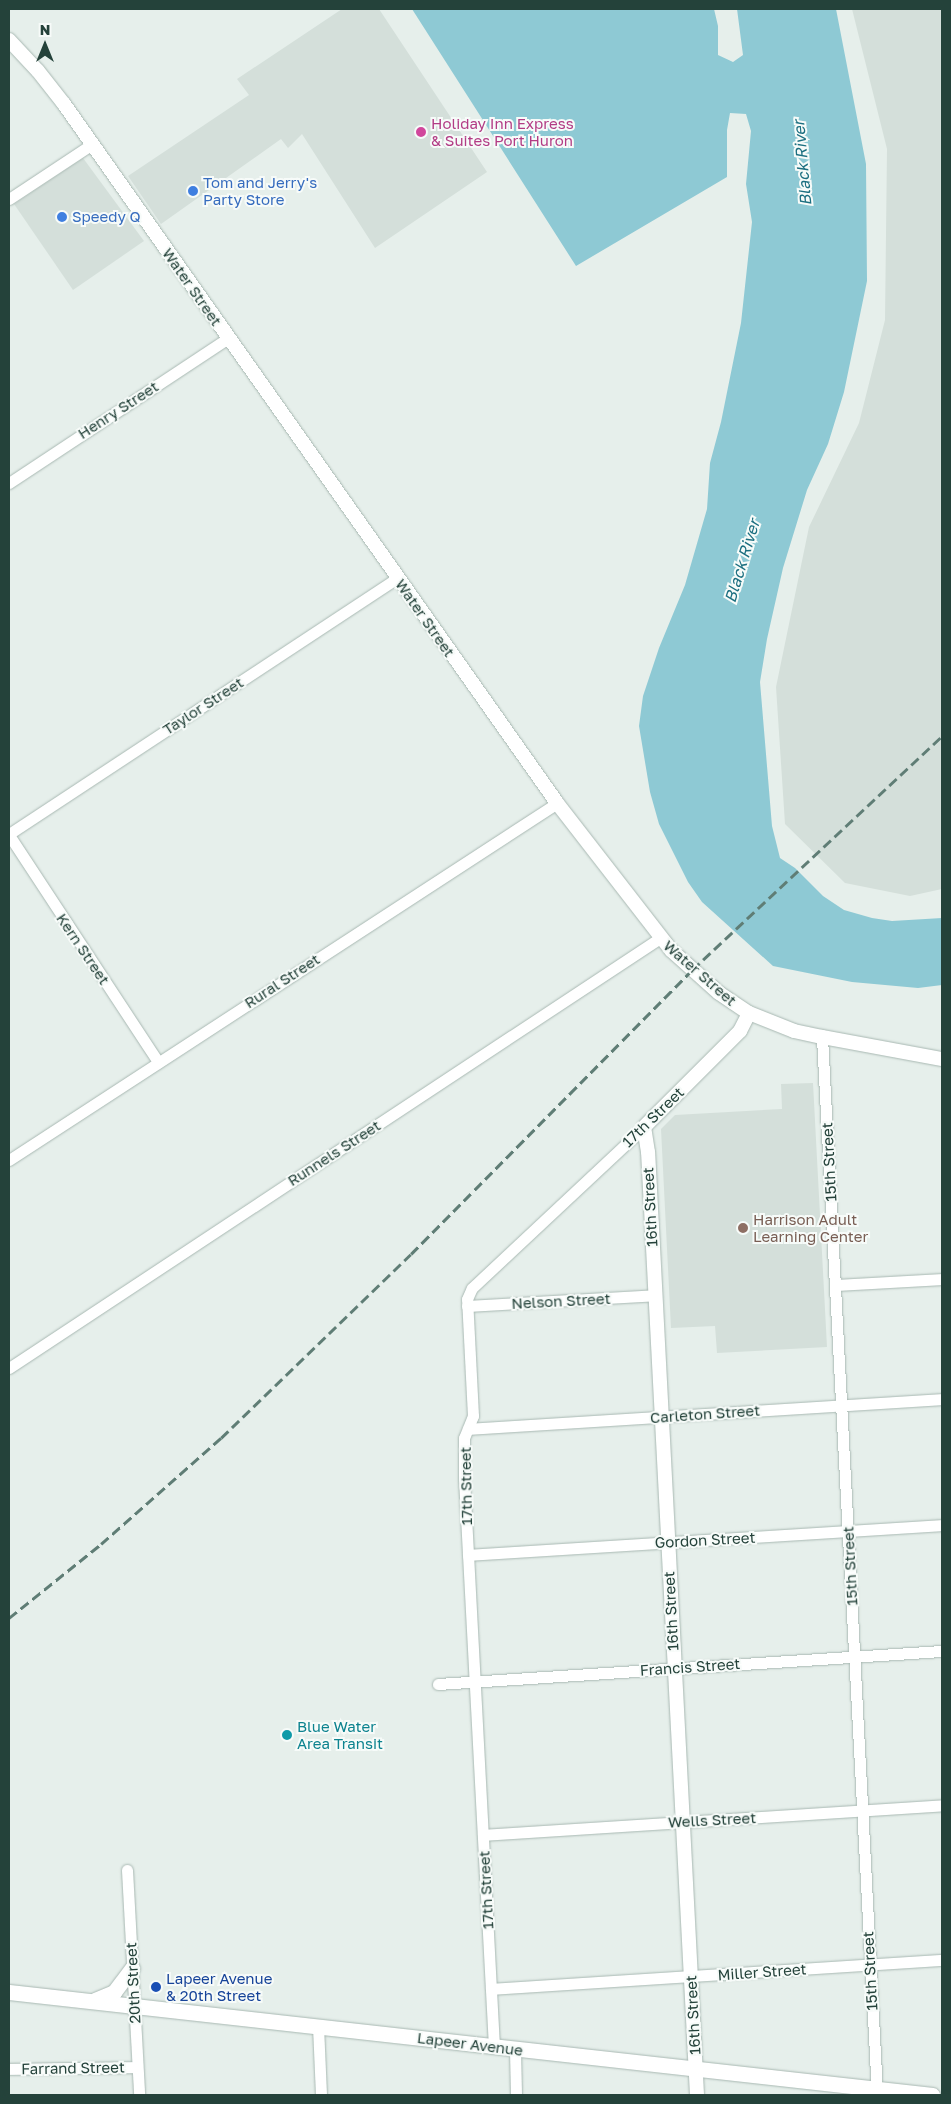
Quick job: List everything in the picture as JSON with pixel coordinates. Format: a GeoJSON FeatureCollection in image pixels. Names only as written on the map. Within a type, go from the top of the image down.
{"type":"FeatureCollection","features":[{"type":"Feature","properties":{"kind":"main road"},"geometry":{"type":"LineString","coordinates":[[90,2001],[114,1992],[132,1968]]}},
{"type":"Feature","properties":{"kind":"main road","name":"Lapeer Avenue"},"geometry":{"type":"LineString","coordinates":[[9,1992],[318,2026],[876,2092],[932,2095]]}},
{"type":"Feature","properties":{"kind":"street","name":"Water Street"},"geometry":{"type":"LineString","coordinates":[[9,40],[38,71],[92,144],[557,803],[660,938],[719,993],[749,1013],[794,1030],[822,1037],[942,1059]]}},
{"type":"Feature","properties":{"kind":"street"},"geometry":{"type":"LineString","coordinates":[[9,199],[92,144]]}},
{"type":"Feature","properties":{"kind":"street","name":"Henry Street"},"geometry":{"type":"LineString","coordinates":[[9,483],[228,338]]}},
{"type":"Feature","properties":{"kind":"street","name":"Taylor Street"},"geometry":{"type":"LineString","coordinates":[[9,834],[398,578]]}},
{"type":"Feature","properties":{"kind":"street","name":"Rural Street"},"geometry":{"type":"LineString","coordinates":[[9,1160],[557,803]]}},
{"type":"Feature","properties":{"kind":"street","name":"Kern Street"},"geometry":{"type":"LineString","coordinates":[[9,834],[158,1062]]}},
{"type":"Feature","properties":{"kind":"street","name":"Runnels Street"},"geometry":{"type":"LineString","coordinates":[[9,1368],[660,938]]}},
{"type":"Feature","properties":{"kind":"street","name":"17th Street"},"geometry":{"type":"LineString","coordinates":[[494,2047],[474,1680],[464,1451],[464,1438],[474,1416],[467,1306],[468,1293],[644,1127],[740,1031],[749,1013]]}},
{"type":"Feature","properties":{"kind":"street","name":"15th Street"},"geometry":{"type":"LineString","coordinates":[[822,1037],[876,2092]]}},
{"type":"Feature","properties":{"kind":"street","name":"16th Street"},"geometry":{"type":"LineString","coordinates":[[644,1127],[648,1152],[697,2095]]}},
{"type":"Feature","properties":{"kind":"street"},"geometry":{"type":"LineString","coordinates":[[836,1286],[942,1279]]}},
{"type":"Feature","properties":{"kind":"street","name":"Nelson Street"},"geometry":{"type":"LineString","coordinates":[[467,1306],[655,1295]]}},
{"type":"Feature","properties":{"kind":"street","name":"Carleton Street"},"geometry":{"type":"LineString","coordinates":[[468,1429],[942,1399]]}},
{"type":"Feature","properties":{"kind":"street","name":"Gordon Street"},"geometry":{"type":"LineString","coordinates":[[468,1555],[942,1525]]}},
{"type":"Feature","properties":{"kind":"street","name":"Francis Street"},"geometry":{"type":"LineString","coordinates":[[438,1684],[474,1680],[942,1650]]}},
{"type":"Feature","properties":{"kind":"street","name":"Wells Street"},"geometry":{"type":"LineString","coordinates":[[483,1835],[942,1805]]}},
{"type":"Feature","properties":{"kind":"street","name":"20th Street"},"geometry":{"type":"LineString","coordinates":[[127,1870],[139,2095]]}},
{"type":"Feature","properties":{"kind":"street","name":"Miller Street"},"geometry":{"type":"LineString","coordinates":[[491,1989],[942,1960]]}},
{"type":"Feature","properties":{"kind":"street"},"geometry":{"type":"LineString","coordinates":[[318,2026],[321,2095]]}},
{"type":"Feature","properties":{"kind":"street"},"geometry":{"type":"LineString","coordinates":[[515,2050],[516,2095]]}},
{"type":"Feature","properties":{"kind":"street","name":"Farrand Street"},"geometry":{"type":"LineString","coordinates":[[9,2069],[138,2067]]}},
{"type":"Feature","properties":{"kind":"shaded area"},"geometry":{"type":"Polygon","coordinates":[[[342,9],[379,9],[487,172],[375,248],[302,134],[288,148],[281,139],[161,224],[128,176],[249,95],[237,79],[342,9]]]}},
{"type":"Feature","properties":{"kind":"shaded area"},"geometry":{"type":"Polygon","coordinates":[[[852,9],[942,9],[942,889],[910,896],[845,883],[785,824],[776,687],[809,527],[859,423],[885,320],[887,149],[852,9]]]}},
{"type":"Feature","properties":{"kind":"shaded area"},"geometry":{"type":"Polygon","coordinates":[[[83,158],[144,241],[73,290],[14,204],[83,158]]]}},
{"type":"Feature","properties":{"kind":"shaded area","name":"Harrison Adult Learning Center"},"geometry":{"type":"Polygon","coordinates":[[[813,1083],[827,1347],[717,1353],[715,1326],[671,1328],[661,1129],[675,1115],[782,1109],[781,1084],[813,1083]]]}},
{"type":"Feature","properties":{"kind":"water","name":"Black River"},"geometry":{"type":"Polygon","coordinates":[[[412,9],[714,9],[718,26],[718,55],[733,62],[743,55],[737,9],[836,9],[866,164],[867,281],[844,392],[828,444],[807,490],[783,568],[767,639],[760,682],[772,826],[780,858],[795,868],[823,896],[844,910],[872,918],[892,921],[942,918],[942,985],[918,988],[852,982],[773,966],[702,902],[688,882],[659,824],[650,792],[639,726],[643,696],[659,648],[685,585],[707,509],[710,463],[721,422],[741,323],[752,222],[746,184],[751,131],[746,114],[730,113],[727,130],[727,177],[576,266],[412,9]]]}},
{"type":"Feature","properties":{"kind":"railway"},"geometry":{"type":"LineString","coordinates":[[9,1618],[101,1544],[221,1438],[411,1254],[692,970],[942,736]]}},
{"type":"Feature","properties":{"kind":"place","name":"Holiday Inn Express & Suites Port Huron"},"geometry":{"type":"Point","coordinates":[421,132]}},
{"type":"Feature","properties":{"kind":"place","name":"Tom and Jerry's Party Store"},"geometry":{"type":"Point","coordinates":[193,191]}},
{"type":"Feature","properties":{"kind":"place","name":"Speedy Q"},"geometry":{"type":"Point","coordinates":[62,217]}},
{"type":"Feature","properties":{"kind":"place","name":"Harrison Adult Learning Center"},"geometry":{"type":"Point","coordinates":[743,1228]}},
{"type":"Feature","properties":{"kind":"place","name":"Blue Water Area Transit"},"geometry":{"type":"Point","coordinates":[287,1735]}},
{"type":"Feature","properties":{"kind":"place","name":"Lapeer Avenue & 20th Street"},"geometry":{"type":"Point","coordinates":[156,1987]}}]}
